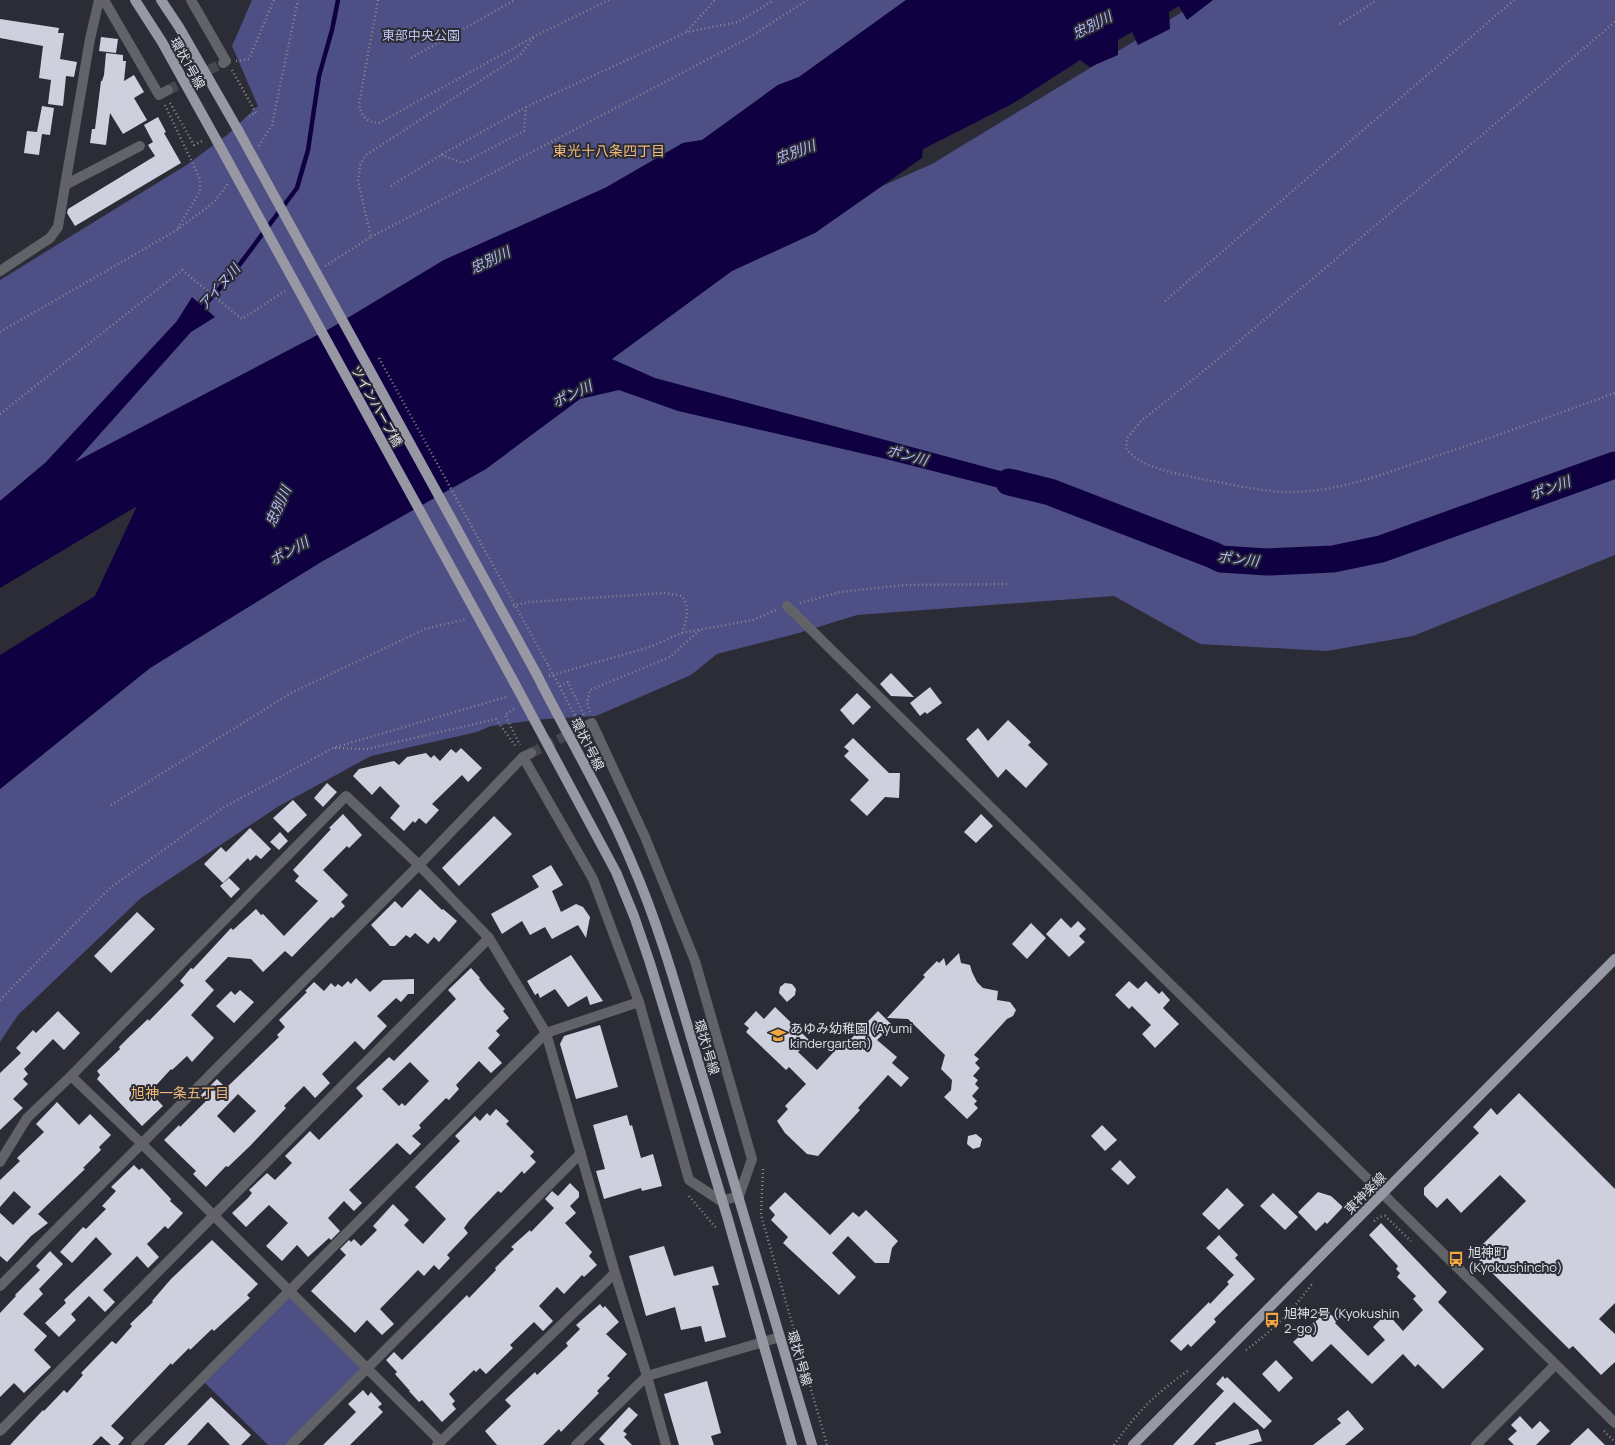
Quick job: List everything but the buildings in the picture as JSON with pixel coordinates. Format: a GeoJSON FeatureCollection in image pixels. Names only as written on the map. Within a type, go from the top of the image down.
{"type":"FeatureCollection","features":[{"type":"Feature","properties":{"kind":"main road","name":"環状1号線"},"geometry":{"type":"LineString","coordinates":[[135,0],[162,42],[217,141]]}},
{"type":"Feature","properties":{"kind":"main road","name":"環状1号線"},"geometry":{"type":"LineString","coordinates":[[161,0],[179,27],[238,130]]}},
{"type":"Feature","properties":{"kind":"main road","name":"ツインハープ橋"},"geometry":{"type":"LineString","coordinates":[[238,130],[536,673]]}},
{"type":"Feature","properties":{"kind":"main road","name":"ツインハープ橋"},"geometry":{"type":"LineString","coordinates":[[217,141],[616,872],[634,916],[652,970],[722,1201]]}},
{"type":"Feature","properties":{"kind":"main road","name":"環状1号線"},"geometry":{"type":"LineString","coordinates":[[536,673],[585,765],[631,860],[666,954],[812,1445]]}},
{"type":"Feature","properties":{"kind":"main road","name":"東神楽線"},"geometry":{"type":"LineString","coordinates":[[1133,1445],[1615,959]]}},
{"type":"Feature","properties":{"kind":"main road"},"geometry":{"type":"LineString","coordinates":[[722,1201],[792,1445]]}},
{"type":"Feature","properties":{"kind":"street"},"geometry":{"type":"LineString","coordinates":[[0,271],[50,238],[58,227],[90,39],[99,0]]}},
{"type":"Feature","properties":{"kind":"street"},"geometry":{"type":"LineString","coordinates":[[104,0],[164,92]]}},
{"type":"Feature","properties":{"kind":"street"},"geometry":{"type":"LineString","coordinates":[[191,0],[226,64]]}},
{"type":"Feature","properties":{"kind":"street"},"geometry":{"type":"LineString","coordinates":[[65,185],[140,146]]}},
{"type":"Feature","properties":{"kind":"street"},"geometry":{"type":"LineString","coordinates":[[787,606],[1615,1424]]}},
{"type":"Feature","properties":{"kind":"street"},"geometry":{"type":"LineString","coordinates":[[0,1286],[419,865],[526,755],[593,879],[639,1002],[689,1180],[722,1201],[739,1196],[752,1159],[695,961],[645,837],[589,724]]}},
{"type":"Feature","properties":{"kind":"street"},"geometry":{"type":"LineString","coordinates":[[0,1162],[27,1118],[71,1076],[346,796],[419,865],[489,938],[546,1033],[666,1445]]}},
{"type":"Feature","properties":{"kind":"street"},"geometry":{"type":"LineString","coordinates":[[1,1429],[489,938]]}},
{"type":"Feature","properties":{"kind":"street"},"geometry":{"type":"LineString","coordinates":[[136,1445],[546,1033],[639,1002]]}},
{"type":"Feature","properties":{"kind":"street"},"geometry":{"type":"LineString","coordinates":[[71,1076],[141,1143],[367,1367],[438,1443],[615,1273]]}},
{"type":"Feature","properties":{"kind":"street"},"geometry":{"type":"LineString","coordinates":[[291,1445],[581,1153]]}},
{"type":"Feature","properties":{"kind":"street"},"geometry":{"type":"LineString","coordinates":[[576,1445],[647,1376],[780,1338]]}},
{"type":"Feature","properties":{"kind":"street"},"geometry":{"type":"LineString","coordinates":[[1476,1445],[1555,1364]]}},
{"type":"Feature","properties":{"kind":"path"},"geometry":{"type":"LineString","coordinates":[[249,59],[274,0]]}},
{"type":"Feature","properties":{"kind":"path"},"geometry":{"type":"LineString","coordinates":[[255,151],[265,139],[272,125],[298,0]]}},
{"type":"Feature","properties":{"kind":"path"},"geometry":{"type":"LineString","coordinates":[[378,0],[359,104],[360,111],[364,119],[371,123],[379,123],[535,36],[609,0]]}},
{"type":"Feature","properties":{"kind":"path"},"geometry":{"type":"LineString","coordinates":[[411,58],[515,0]]}},
{"type":"Feature","properties":{"kind":"path"},"geometry":{"type":"LineString","coordinates":[[686,32],[714,0]]}},
{"type":"Feature","properties":{"kind":"path"},"geometry":{"type":"LineString","coordinates":[[392,186],[441,155],[526,107],[686,32],[738,22],[774,0]]}},
{"type":"Feature","properties":{"kind":"path"},"geometry":{"type":"LineString","coordinates":[[320,270],[371,237],[750,37],[807,0]]}},
{"type":"Feature","properties":{"kind":"path"},"geometry":{"type":"LineString","coordinates":[[1340,24],[1376,0]]}},
{"type":"Feature","properties":{"kind":"path"},"geometry":{"type":"LineString","coordinates":[[1165,301],[1514,0]]}},
{"type":"Feature","properties":{"kind":"path"},"geometry":{"type":"LineString","coordinates":[[1615,22],[1211,365],[1141,421],[1127,438],[1126,448],[1132,456],[1145,463],[1180,474],[1257,489],[1287,492],[1318,490],[1361,482],[1506,433],[1615,393]]}},
{"type":"Feature","properties":{"kind":"path"},"geometry":{"type":"LineString","coordinates":[[371,237],[358,181],[360,165],[366,155],[520,55],[535,36]]}},
{"type":"Feature","properties":{"kind":"path"},"geometry":{"type":"LineString","coordinates":[[226,64],[256,113],[246,118]]}},
{"type":"Feature","properties":{"kind":"path"},"geometry":{"type":"LineString","coordinates":[[164,92],[200,179],[200,191],[177,230]]}},
{"type":"Feature","properties":{"kind":"path"},"geometry":{"type":"LineString","coordinates":[[170,103],[194,145],[202,141]]}},
{"type":"Feature","properties":{"kind":"path"},"geometry":{"type":"LineString","coordinates":[[441,155],[463,163],[524,131],[526,107]]}},
{"type":"Feature","properties":{"kind":"path"},"geometry":{"type":"LineString","coordinates":[[257,137],[265,151]]}},
{"type":"Feature","properties":{"kind":"path"},"geometry":{"type":"LineString","coordinates":[[0,332],[177,230],[213,203],[232,180]]}},
{"type":"Feature","properties":{"kind":"path"},"geometry":{"type":"LineString","coordinates":[[324,259],[328,266]]}},
{"type":"Feature","properties":{"kind":"path"},"geometry":{"type":"LineString","coordinates":[[0,414],[182,270],[242,319],[287,290]]}},
{"type":"Feature","properties":{"kind":"path"},"geometry":{"type":"LineString","coordinates":[[376,352],[548,665]]}},
{"type":"Feature","properties":{"kind":"path"},"geometry":{"type":"LineString","coordinates":[[506,608],[529,602],[665,594],[682,596],[688,605],[687,621],[681,633]]}},
{"type":"Feature","properties":{"kind":"path"},"geometry":{"type":"LineString","coordinates":[[111,805],[291,693],[425,629],[469,618]]}},
{"type":"Feature","properties":{"kind":"path"},"geometry":{"type":"LineString","coordinates":[[589,724],[587,702],[590,690],[670,657],[702,628]]}},
{"type":"Feature","properties":{"kind":"path"},"geometry":{"type":"LineString","coordinates":[[560,686],[568,682],[589,724]]}},
{"type":"Feature","properties":{"kind":"path"},"geometry":{"type":"LineString","coordinates":[[0,1000],[110,888],[222,809],[333,748],[508,697]]}},
{"type":"Feature","properties":{"kind":"path"},"geometry":{"type":"LineString","coordinates":[[514,709],[505,715],[526,755]]}},
{"type":"Feature","properties":{"kind":"path"},"geometry":{"type":"LineString","coordinates":[[333,748],[367,749],[496,719],[526,755]]}},
{"type":"Feature","properties":{"kind":"path"},"geometry":{"type":"LineString","coordinates":[[684,1190],[711,1220],[717,1228],[719,1236]]}},
{"type":"Feature","properties":{"kind":"path"},"geometry":{"type":"LineString","coordinates":[[761,1215],[827,1445]]}},
{"type":"Feature","properties":{"kind":"path"},"geometry":{"type":"LineString","coordinates":[[1373,1222],[1379,1217],[1386,1216],[1413,1243]]}},
{"type":"Feature","properties":{"kind":"path"},"geometry":{"type":"LineString","coordinates":[[1243,1352],[1270,1333],[1300,1301],[1312,1283]]}},
{"type":"Feature","properties":{"kind":"path"},"geometry":{"type":"LineString","coordinates":[[1114,1445],[1132,1420],[1155,1396],[1194,1364]]}},
{"type":"Feature","properties":{"kind":"path"},"geometry":{"type":"LineString","coordinates":[[1599,1426],[1615,1442]]}},
{"type":"Feature","properties":{"kind":"green space","name":"東部中央公園"},"geometry":{"type":"Polygon","coordinates":[[[252,0],[906,0],[799,77],[778,85],[702,140],[683,143],[605,188],[444,260],[331,328],[74,463],[45,463],[0,501],[0,280],[188,164],[227,135],[258,106],[232,46],[252,0]]]}},
{"type":"Feature","properties":{"kind":"green space"},"geometry":{"type":"Polygon","coordinates":[[[1202,0],[1615,0],[1615,555],[1413,636],[1327,651],[1200,644],[1114,596],[857,615],[799,633],[717,654],[691,675],[596,716],[545,719],[491,726],[477,732],[371,756],[279,806],[141,898],[18,1015],[0,1042],[0,789],[150,668],[321,562],[428,501],[683,274],[932,164],[1202,0]]]}},
{"type":"Feature","properties":{"kind":"green space"},"geometry":{"type":"Polygon","coordinates":[[[289,1291],[367,1367],[291,1445],[268,1445],[201,1379],[289,1291]]]}},
{"type":"Feature","properties":{"kind":"water","name":"忠別川"},"geometry":{"type":"Polygon","coordinates":[[[906,0],[1213,0],[1187,20],[1179,6],[1169,12],[1170,29],[1138,45],[1132,32],[1118,40],[1118,55],[1090,67],[1080,60],[1012,104],[923,149],[922,158],[815,233],[732,271],[612,359],[655,378],[1049,484],[1042,499],[882,458],[678,411],[619,390],[580,399],[486,469],[321,562],[150,668],[0,789],[0,655],[95,596],[137,506],[0,588],[0,501],[45,463],[177,321],[192,297],[215,317],[191,332],[75,462],[331,328],[444,260],[605,188],[683,143],[702,140],[778,85],[799,77],[906,0]]]}},
{"type":"Feature","properties":{"kind":"waterway","name":"アイヌ川"},"geometry":{"type":"LineString","coordinates":[[199,311],[231,276],[297,188],[308,150],[319,76],[332,30],[338,0]]}},
{"type":"Feature","properties":{"kind":"waterway","name":"ポン川"},"geometry":{"type":"LineString","coordinates":[[1009,482],[1050,492],[1221,559],[1267,562],[1333,559],[1381,549],[1615,465]]}},
{"type":"Feature","properties":{"kind":"tunnel"},"geometry":{"type":"LineString","coordinates":[[168,90],[223,63]]}},
{"type":"Feature","properties":{"kind":"tunnel"},"geometry":{"type":"LineString","coordinates":[[531,753],[586,726]]}},
{"type":"Feature","properties":{"kind":"place","name":"あゆみ幼稚園 (Ayumi kindergarten)"},"geometry":{"type":"Point","coordinates":[778,1035]}},
{"type":"Feature","properties":{"kind":"place","name":"旭神町 (Kyokushincho)"},"geometry":{"type":"Point","coordinates":[1456,1259]}},
{"type":"Feature","properties":{"kind":"place","name":"旭神2号 (Kyokushin 2-go)"},"geometry":{"type":"Point","coordinates":[1272,1320]}},
{"type":"Feature","properties":{"kind":"district","name":"東光十八条四丁目"},"geometry":{"type":"Point","coordinates":[609,151]}},
{"type":"Feature","properties":{"kind":"district","name":"旭神一条五丁目"},"geometry":{"type":"Point","coordinates":[180,1093]}}]}
